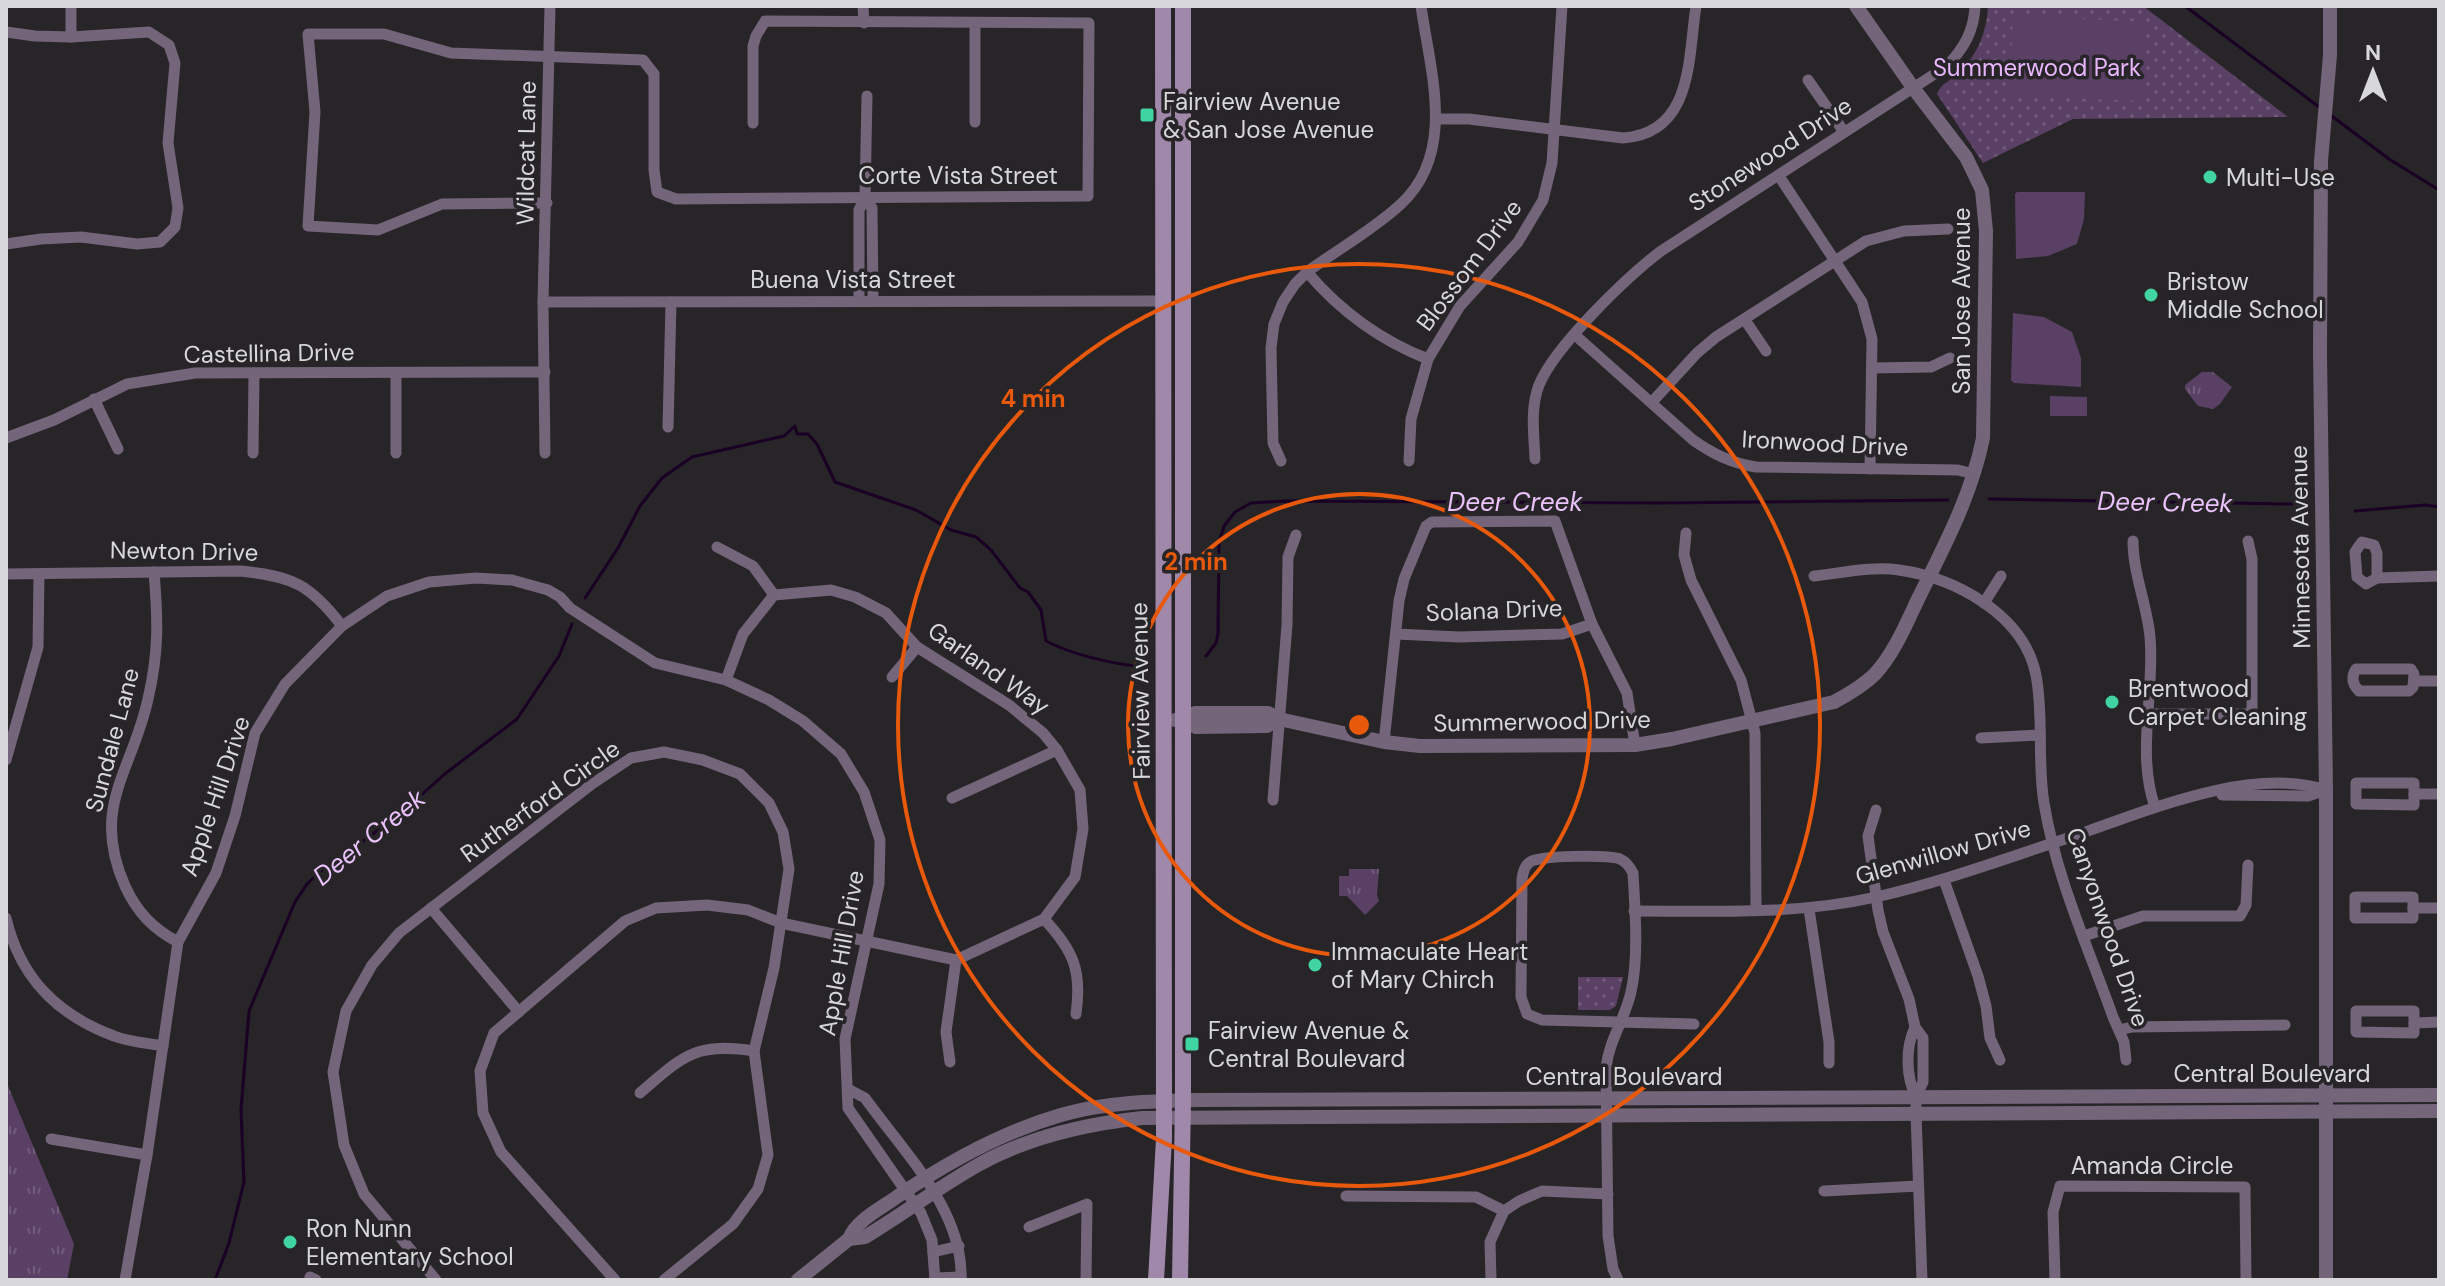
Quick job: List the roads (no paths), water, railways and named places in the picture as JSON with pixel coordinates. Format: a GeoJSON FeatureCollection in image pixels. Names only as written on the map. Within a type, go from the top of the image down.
{"type":"FeatureCollection","features":[{"type":"Feature","properties":{"kind":"main road","name":"Fairview Avenue"},"geometry":{"type":"LineString","coordinates":[[1156,1280],[1164,1175],[1163,6]]}},
{"type":"Feature","properties":{"kind":"main road","name":"Fairview Avenue"},"geometry":{"type":"LineString","coordinates":[[1180,1280],[1183,1119],[1183,6]]}},
{"type":"Feature","properties":{"kind":"street"},"geometry":{"type":"LineString","coordinates":[[71,6],[71,37]]}},
{"type":"Feature","properties":{"kind":"street","name":"Wildcat Lane"},"geometry":{"type":"LineString","coordinates":[[545,453],[543,302],[550,6]]}},
{"type":"Feature","properties":{"kind":"street"},"geometry":{"type":"LineString","coordinates":[[863,6],[864,23]]}},
{"type":"Feature","properties":{"kind":"street"},"geometry":{"type":"LineString","coordinates":[[1281,461],[1273,443],[1271,348],[1274,324],[1283,302],[1307,272],[1408,197],[1425,173],[1432,156],[1437,119],[1421,6]]}},
{"type":"Feature","properties":{"kind":"street","name":"Blossom Drive"},"geometry":{"type":"LineString","coordinates":[[1409,461],[1411,419],[1428,359],[1460,306],[1518,242],[1543,200],[1549,183],[1562,6]]}},
{"type":"Feature","properties":{"kind":"street"},"geometry":{"type":"LineString","coordinates":[[1437,119],[1469,119],[1623,138],[1640,137],[1670,118],[1683,90],[1696,6]]}},
{"type":"Feature","properties":{"kind":"street","name":"San Jose Avenue"},"geometry":{"type":"LineString","coordinates":[[1856,6],[1966,157],[1982,190],[1986,231],[1983,438],[1970,489],[1929,577]]}},
{"type":"Feature","properties":{"kind":"street","name":"Stonewood Drive"},"geometry":{"type":"LineString","coordinates":[[1535,459],[1534,404],[1549,366],[1640,267],[1947,66],[1968,39],[1975,18],[1975,6]]}},
{"type":"Feature","properties":{"kind":"street","name":"Minnesota Avenue"},"geometry":{"type":"LineString","coordinates":[[2326,1280],[2326,790],[2320,400],[2323,128],[2330,6]]}},
{"type":"Feature","properties":{"kind":"street","name":"Corte Vista Street"},"geometry":{"type":"LineString","coordinates":[[550,55],[643,60],[654,74],[654,170],[657,192],[676,199],[1088,196],[1089,23],[765,21],[753,46],[753,123]]}},
{"type":"Feature","properties":{"kind":"street"},"geometry":{"type":"LineString","coordinates":[[975,23],[975,122]]}},
{"type":"Feature","properties":{"kind":"street"},"geometry":{"type":"LineString","coordinates":[[6,32],[71,37],[149,32],[169,45],[175,63],[168,143],[178,208],[175,227],[160,242],[137,244],[81,237],[6,244]]}},
{"type":"Feature","properties":{"kind":"street"},"geometry":{"type":"LineString","coordinates":[[547,203],[442,204],[378,230],[308,226],[315,112],[308,34],[384,34],[451,53],[550,55]]}},
{"type":"Feature","properties":{"kind":"street"},"geometry":{"type":"LineString","coordinates":[[1808,80],[1844,132]]}},
{"type":"Feature","properties":{"kind":"street"},"geometry":{"type":"LineString","coordinates":[[859,300],[859,210],[865,198],[867,96]]}},
{"type":"Feature","properties":{"kind":"street"},"geometry":{"type":"LineString","coordinates":[[1779,176],[1862,302],[1868,320],[1872,339],[1870,469]]}},
{"type":"Feature","properties":{"kind":"street"},"geometry":{"type":"LineString","coordinates":[[865,198],[872,208],[873,300]]}},
{"type":"Feature","properties":{"kind":"street"},"geometry":{"type":"LineString","coordinates":[[1652,402],[1716,337],[1866,241],[1884,235],[1948,229]]}},
{"type":"Feature","properties":{"kind":"street"},"geometry":{"type":"LineString","coordinates":[[1307,272],[1328,297],[1356,321],[1398,347],[1428,359]]}},
{"type":"Feature","properties":{"kind":"street","name":"Buena Vista Street"},"geometry":{"type":"LineString","coordinates":[[543,302],[1163,301]]}},
{"type":"Feature","properties":{"kind":"street"},"geometry":{"type":"LineString","coordinates":[[668,427],[671,302]]}},
{"type":"Feature","properties":{"kind":"street"},"geometry":{"type":"LineString","coordinates":[[1745,320],[1766,351]]}},
{"type":"Feature","properties":{"kind":"street","name":"Ironwood Drive"},"geometry":{"type":"LineString","coordinates":[[1575,335],[1693,440],[1712,454],[1735,464],[1756,467],[1958,470],[1974,474]]}},
{"type":"Feature","properties":{"kind":"street"},"geometry":{"type":"LineString","coordinates":[[1872,368],[1931,367],[1950,358]]}},
{"type":"Feature","properties":{"kind":"street","name":"Castellina Drive"},"geometry":{"type":"LineString","coordinates":[[6,438],[54,420],[127,384],[195,373],[545,372]]}},
{"type":"Feature","properties":{"kind":"street"},"geometry":{"type":"LineString","coordinates":[[253,453],[254,373]]}},
{"type":"Feature","properties":{"kind":"street"},"geometry":{"type":"LineString","coordinates":[[396,373],[396,453]]}},
{"type":"Feature","properties":{"kind":"street"},"geometry":{"type":"LineString","coordinates":[[94,399],[118,449]]}},
{"type":"Feature","properties":{"kind":"street"},"geometry":{"type":"LineString","coordinates":[[1384,742],[1399,601],[1404,579],[1426,526],[1432,522],[1555,521],[1592,624],[1627,693],[1635,745]]}},
{"type":"Feature","properties":{"kind":"street"},"geometry":{"type":"LineString","coordinates":[[1686,533],[1684,555],[1691,580],[1741,680],[1753,722],[1756,909]]}},
{"type":"Feature","properties":{"kind":"street"},"geometry":{"type":"LineString","coordinates":[[1273,800],[1287,625],[1288,557],[1296,535]]}},
{"type":"Feature","properties":{"kind":"street"},"geometry":{"type":"LineString","coordinates":[[2133,541],[2133,561],[2150,638],[2148,771],[2150,794],[2155,807]]}},
{"type":"Feature","properties":{"kind":"street"},"geometry":{"type":"LineString","coordinates":[[2149,714],[2252,714],[2252,559],[2248,541]]}},
{"type":"Feature","properties":{"kind":"street"},"geometry":{"type":"LineString","coordinates":[[717,547],[753,566],[774,595],[743,634],[726,680]]}},
{"type":"Feature","properties":{"kind":"street","name":"Canyonwood Drive"},"geometry":{"type":"LineString","coordinates":[[1814,576],[1887,569],[1929,577],[1984,603],[2012,626],[2030,655],[2037,677],[2041,781],[2055,858],[2124,1042],[2126,1060]]}},
{"type":"Feature","properties":{"kind":"street","name":"Newton Drive"},"geometry":{"type":"LineString","coordinates":[[6,574],[240,571],[277,574],[305,587],[342,626]]}},
{"type":"Feature","properties":{"kind":"street","name":"Sundale Lane"},"geometry":{"type":"LineString","coordinates":[[154,572],[159,634],[154,668],[148,703],[111,812],[111,841],[118,870],[142,916],[161,933],[178,942]]}},
{"type":"Feature","properties":{"kind":"street"},"geometry":{"type":"LineString","coordinates":[[6,760],[38,647],[39,574]]}},
{"type":"Feature","properties":{"kind":"street"},"geometry":{"type":"LineString","coordinates":[[1984,603],[2001,576]]}},
{"type":"Feature","properties":{"kind":"street"},"geometry":{"type":"LineString","coordinates":[[2377,578],[2439,576]]}},
{"type":"Feature","properties":{"kind":"street","name":"Summerwood Drive"},"geometry":{"type":"LineString","coordinates":[[1165,720],[1183,720],[1195,713],[1268,713],[1279,719],[1384,742],[1420,746],[1635,745],[1753,722],[1834,702],[1867,682],[1891,654],[1929,577]]}},
{"type":"Feature","properties":{"kind":"street","name":"Apple Hill Drive"},"geometry":{"type":"LineString","coordinates":[[125,1280],[178,942],[216,873],[235,816],[255,733],[285,684],[342,626],[387,596],[429,582],[476,578],[512,580],[548,590],[570,608],[655,663],[726,680],[769,700],[803,721],[841,754],[864,792],[880,840],[879,884],[845,1039],[848,1108],[921,1213],[932,1240],[935,1279]]}},
{"type":"Feature","properties":{"kind":"street","name":"Garland Way"},"geometry":{"type":"LineString","coordinates":[[774,595],[831,590],[855,597],[886,613],[917,647],[1009,705],[1043,733],[1057,750],[1080,790],[1083,829],[1075,877],[1044,919],[956,960]]}},
{"type":"Feature","properties":{"kind":"street","name":"Solana Drive"},"geometry":{"type":"LineString","coordinates":[[1396,634],[1459,637],[1562,634],[1592,624]]}},
{"type":"Feature","properties":{"kind":"street"},"geometry":{"type":"LineString","coordinates":[[892,677],[917,647]]}},
{"type":"Feature","properties":{"kind":"street"},"geometry":{"type":"LineString","coordinates":[[2356,669],[2411,669],[2414,681],[2409,691],[2359,691],[2353,685],[2352,675],[2356,669]]}},
{"type":"Feature","properties":{"kind":"street"},"geometry":{"type":"LineString","coordinates":[[2414,681],[2439,681]]}},
{"type":"Feature","properties":{"kind":"street"},"geometry":{"type":"LineString","coordinates":[[1981,738],[2040,735]]}},
{"type":"Feature","properties":{"kind":"street"},"geometry":{"type":"LineString","coordinates":[[952,798],[1057,750]]}},
{"type":"Feature","properties":{"kind":"street","name":"Rutherford Circle"},"geometry":{"type":"LineString","coordinates":[[436,1280],[364,1194],[344,1145],[333,1072],[346,1011],[372,965],[399,933],[605,775],[631,758],[664,752],[703,760],[740,774],[769,803],[783,832],[789,869],[754,1051],[768,1155],[758,1189],[733,1224],[664,1280]]}},
{"type":"Feature","properties":{"kind":"street"},"geometry":{"type":"LineString","coordinates":[[2356,783],[2414,783],[2414,794],[2414,805],[2356,804],[2356,783]]}},
{"type":"Feature","properties":{"kind":"street","name":"Glenwillow Drive"},"geometry":{"type":"LineString","coordinates":[[1634,911],[1809,909],[1944,880],[2155,807],[2209,794],[2308,796],[2326,790]]}},
{"type":"Feature","properties":{"kind":"street"},"geometry":{"type":"LineString","coordinates":[[2414,794],[2439,794]]}},
{"type":"Feature","properties":{"kind":"street"},"geometry":{"type":"LineString","coordinates":[[1876,810],[1868,836],[1876,897],[1883,932],[1909,999],[1915,1027],[1909,1038],[1909,1082],[1916,1097],[1922,1280]]}},
{"type":"Feature","properties":{"kind":"street"},"geometry":{"type":"LineString","coordinates":[[1618,1280],[1613,1269],[1608,1236],[1607,1056],[1620,1022],[1633,982],[1633,873],[1621,859],[1548,858],[1530,862],[1522,879],[1523,1008],[1530,1017],[1542,1020],[1620,1022],[1694,1024]]}},
{"type":"Feature","properties":{"kind":"street"},"geometry":{"type":"LineString","coordinates":[[2084,936],[2143,916],[2240,916],[2246,905],[2248,865]]}},
{"type":"Feature","properties":{"kind":"street"},"geometry":{"type":"LineString","coordinates":[[1944,880],[1958,927],[1978,976],[1990,1038],[2000,1060]]}},
{"type":"Feature","properties":{"kind":"street"},"geometry":{"type":"LineString","coordinates":[[2355,897],[2413,897],[2413,908],[2413,918],[2355,918],[2355,897]]}},
{"type":"Feature","properties":{"kind":"street"},"geometry":{"type":"LineString","coordinates":[[615,1280],[501,1152],[483,1113],[480,1071],[494,1033],[625,921],[656,908],[707,905],[748,910],[781,923],[956,960],[946,1032],[950,1062]]}},
{"type":"Feature","properties":{"kind":"street"},"geometry":{"type":"LineString","coordinates":[[431,908],[519,1012]]}},
{"type":"Feature","properties":{"kind":"street"},"geometry":{"type":"LineString","coordinates":[[2413,908],[2439,908]]}},
{"type":"Feature","properties":{"kind":"street"},"geometry":{"type":"LineString","coordinates":[[1809,909],[1829,1042],[1829,1063]]}},
{"type":"Feature","properties":{"kind":"street"},"geometry":{"type":"LineString","coordinates":[[6,918],[10,937],[32,978],[65,1013],[116,1037],[163,1046]]}},
{"type":"Feature","properties":{"kind":"street"},"geometry":{"type":"LineString","coordinates":[[1044,919],[1065,941],[1075,964],[1079,989],[1076,1014]]}},
{"type":"Feature","properties":{"kind":"street"},"geometry":{"type":"LineString","coordinates":[[2356,1011],[2414,1011],[2414,1023],[2414,1033],[2356,1032],[2356,1011]]}},
{"type":"Feature","properties":{"kind":"street"},"geometry":{"type":"LineString","coordinates":[[2414,1023],[2439,1022]]}},
{"type":"Feature","properties":{"kind":"street"},"geometry":{"type":"LineString","coordinates":[[2119,1030],[2132,1027],[2285,1025]]}},
{"type":"Feature","properties":{"kind":"street"},"geometry":{"type":"LineString","coordinates":[[640,1093],[680,1059],[706,1048],[754,1051]]}},
{"type":"Feature","properties":{"kind":"street"},"geometry":{"type":"LineString","coordinates":[[848,1089],[865,1098],[924,1179],[959,1246],[961,1279],[935,1279]]}},
{"type":"Feature","properties":{"kind":"street","name":"Central Boulevard"},"geometry":{"type":"LineString","coordinates":[[798,1280],[849,1239],[853,1229],[973,1148],[1063,1114],[1119,1104],[1183,1100],[2439,1095]]}},
{"type":"Feature","properties":{"kind":"street","name":"Central Boulevard"},"geometry":{"type":"LineString","coordinates":[[849,1239],[865,1237],[981,1163],[1067,1130],[1121,1121],[1423,1115],[2439,1111]]}},
{"type":"Feature","properties":{"kind":"street"},"geometry":{"type":"LineString","coordinates":[[861,1130],[879,1118]]}},
{"type":"Feature","properties":{"kind":"street"},"geometry":{"type":"LineString","coordinates":[[51,1139],[147,1155]]}},
{"type":"Feature","properties":{"kind":"street"},"geometry":{"type":"LineString","coordinates":[[877,1153],[895,1140]]}},
{"type":"Feature","properties":{"kind":"street"},"geometry":{"type":"LineString","coordinates":[[1824,1191],[1918,1186]]}},
{"type":"Feature","properties":{"kind":"street","name":"Amanda Circle"},"geometry":{"type":"LineString","coordinates":[[2055,1280],[2053,1212],[2060,1186],[2076,1186],[2245,1187],[2246,1280]]}},
{"type":"Feature","properties":{"kind":"street"},"geometry":{"type":"LineString","coordinates":[[1491,1280],[1490,1242],[1504,1211],[1542,1191],[1608,1194]]}},
{"type":"Feature","properties":{"kind":"street"},"geometry":{"type":"LineString","coordinates":[[1346,1196],[1476,1197],[1504,1211]]}},
{"type":"Feature","properties":{"kind":"street"},"geometry":{"type":"LineString","coordinates":[[1029,1227],[1087,1204],[1086,1280]]}},
{"type":"Feature","properties":{"kind":"street"},"geometry":{"type":"LineString","coordinates":[[933,1252],[959,1246]]}},
{"type":"Feature","properties":{"kind":"waterway"},"geometry":{"type":"LineString","coordinates":[[2185,6],[2319,107]]}},
{"type":"Feature","properties":{"kind":"waterway"},"geometry":{"type":"LineString","coordinates":[[2329,114],[2389,159],[2439,190]]}},
{"type":"Feature","properties":{"kind":"waterway","name":"Deer Creek"},"geometry":{"type":"LineString","coordinates":[[585,598],[618,548],[640,506],[662,478],[692,457],[784,436],[795,426],[797,434],[808,434],[817,444],[835,482],[916,510],[951,530],[976,537],[991,550],[1041,610],[1046,641],[1096,659],[1149,668]]}},
{"type":"Feature","properties":{"kind":"waterway","name":"Deer Creek"},"geometry":{"type":"LineString","coordinates":[[1989,499],[2292,504]]}},
{"type":"Feature","properties":{"kind":"waterway","name":"Deer Creek"},"geometry":{"type":"LineString","coordinates":[[1206,656],[1216,643],[1218,634],[1219,542],[1224,526],[1235,512],[1251,503],[1948,500]]}},
{"type":"Feature","properties":{"kind":"waterway","name":"Deer Creek"},"geometry":{"type":"LineString","coordinates":[[2355,511],[2425,505],[2439,507]]}},
{"type":"Feature","properties":{"kind":"waterway","name":"Deer Creek"},"geometry":{"type":"LineString","coordinates":[[215,1280],[229,1243],[244,1182],[241,1110],[249,1011],[295,902],[307,884],[322,870],[394,819],[446,773],[517,719],[559,656],[572,624]]}},
{"type":"Feature","properties":{"kind":"place","name":"Fairview Avenue & San Jose Avenue"},"geometry":{"type":"Point","coordinates":[1147,115]}},
{"type":"Feature","properties":{"kind":"place","name":"Multi-Use"},"geometry":{"type":"Point","coordinates":[2210,177]}},
{"type":"Feature","properties":{"kind":"place","name":"Bristow Middle School"},"geometry":{"type":"Point","coordinates":[2151,295]}},
{"type":"Feature","properties":{"kind":"place","name":"Brentwood Carpet Cleaning"},"geometry":{"type":"Point","coordinates":[2112,702]}},
{"type":"Feature","properties":{"kind":"place","name":"Immaculate Heart of Mary Chirch"},"geometry":{"type":"Point","coordinates":[1315,965]}},
{"type":"Feature","properties":{"kind":"place","name":"Fairview Avenue & Central Boulevard"},"geometry":{"type":"Point","coordinates":[1192,1044]}},
{"type":"Feature","properties":{"kind":"place","name":"Ron Nunn Elementary School"},"geometry":{"type":"Point","coordinates":[290,1242]}},
{"type":"Feature","properties":{"kind":"park label","name":"Summerwood Park"},"geometry":{"type":"Point","coordinates":[2037,67]}}]}
